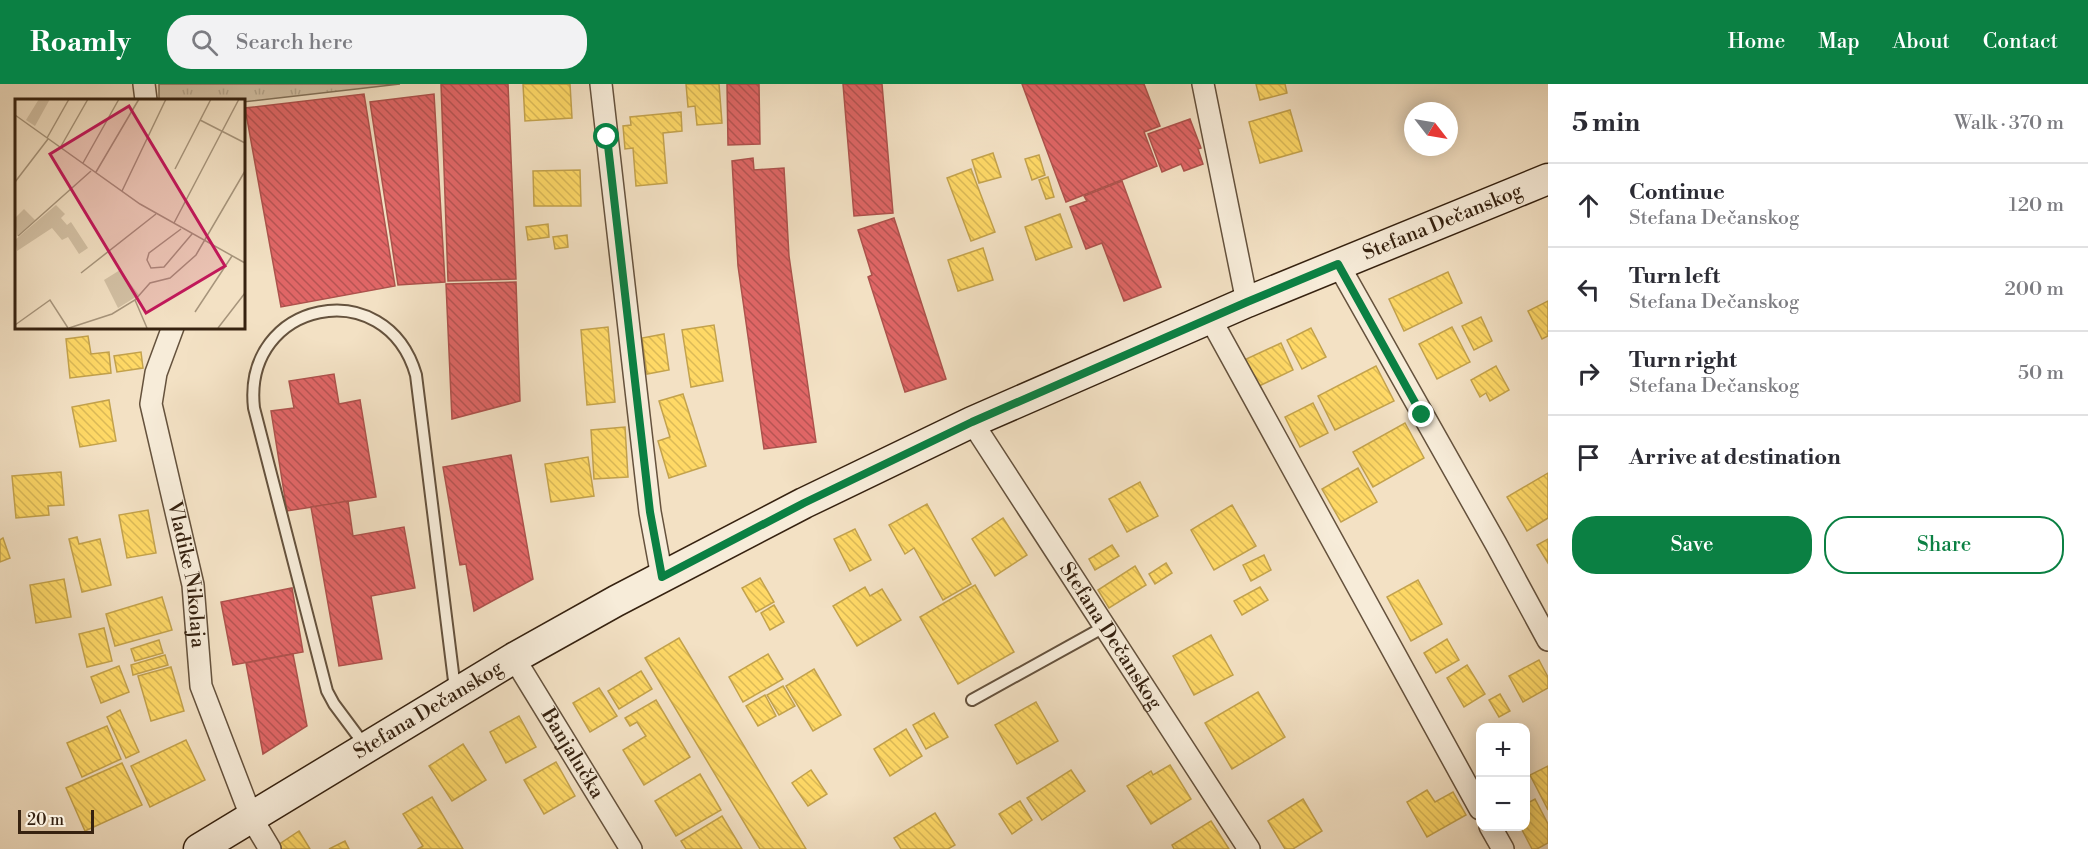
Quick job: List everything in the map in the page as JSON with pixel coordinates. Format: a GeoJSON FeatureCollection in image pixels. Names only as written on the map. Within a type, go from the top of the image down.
{"type":"FeatureCollection","features":[{"type":"Feature","properties":{"kind":"main road","name":"Stefana Dečanskog"},"geometry":{"type":"LineString","coordinates":[[199,849],[252,819],[514,658],[804,503],[972,422],[1210,318],[1338,264],[1547,181]]}},
{"type":"Feature","properties":{"kind":"street"},"geometry":{"type":"LineString","coordinates":[[144,84],[146,99]]}},
{"type":"Feature","properties":{"kind":"street"},"geometry":{"type":"LineString","coordinates":[[601,84],[650,512],[662,577]]}},
{"type":"Feature","properties":{"kind":"street"},"geometry":{"type":"LineString","coordinates":[[1203,84],[1247,302]]}},
{"type":"Feature","properties":{"kind":"street","name":"Stefana Dečanskog"},"geometry":{"type":"LineString","coordinates":[[1338,264],[1548,640]]}},
{"type":"Feature","properties":{"kind":"street"},"geometry":{"type":"LineString","coordinates":[[1210,318],[1476,802]]}},
{"type":"Feature","properties":{"kind":"street","name":"Vladike Nikolaja"},"geometry":{"type":"LineString","coordinates":[[173,328],[156,373],[151,404],[193,585],[201,686],[252,819],[270,849]]}},
{"type":"Feature","properties":{"kind":"street","name":"Stefana Dečanskog"},"geometry":{"type":"LineString","coordinates":[[972,422],[1249,849]]}},
{"type":"Feature","properties":{"kind":"street","name":"Banjalučka"},"geometry":{"type":"LineString","coordinates":[[514,658],[631,849]]}},
{"type":"Feature","properties":{"kind":"street"},"geometry":{"type":"LineString","coordinates":[[1493,831],[1503,849]]}},
{"type":"Feature","properties":{"kind":"lane"},"geometry":{"type":"LineString","coordinates":[[367,747],[334,704],[327,691],[254,408],[253,383],[255,371],[263,353],[284,328],[302,317],[313,313],[345,310],[372,318],[397,337],[413,363],[456,692]]}},
{"type":"Feature","properties":{"kind":"lane"},"geometry":{"type":"LineString","coordinates":[[972,700],[1104,627]]}},
{"type":"Feature","properties":{"kind":"green space"},"geometry":{"type":"Polygon","coordinates":[[[159,84],[400,84],[244,102],[244,99],[159,99],[159,84]]]}},
{"type":"Feature","properties":{"kind":"building: Homes"},"geometry":{"type":"Polygon","coordinates":[[[523,84],[570,84],[572,118],[525,121],[523,84]]]}},
{"type":"Feature","properties":{"kind":"building: Homes"},"geometry":{"type":"Polygon","coordinates":[[[686,84],[719,84],[722,123],[697,125],[695,106],[688,107],[686,84]]]}},
{"type":"Feature","properties":{"kind":"building: Homes"},"geometry":{"type":"Polygon","coordinates":[[[1256,84],[1285,84],[1287,93],[1260,100],[1256,84]]]}},
{"type":"Feature","properties":{"kind":"building: Homes"},"geometry":{"type":"Polygon","coordinates":[[[1290,110],[1302,151],[1260,163],[1249,122],[1290,110]]]}},
{"type":"Feature","properties":{"kind":"building: Homes"},"geometry":{"type":"Polygon","coordinates":[[[681,112],[682,131],[663,133],[667,183],[636,186],[633,148],[625,149],[623,126],[631,125],[630,117],[681,112]]]}},
{"type":"Feature","properties":{"kind":"building: Homes"},"geometry":{"type":"Polygon","coordinates":[[[993,153],[1001,177],[979,183],[972,160],[993,153]]]}},
{"type":"Feature","properties":{"kind":"building: Homes"},"geometry":{"type":"Polygon","coordinates":[[[1039,155],[1045,175],[1032,180],[1025,159],[1039,155]]]}},
{"type":"Feature","properties":{"kind":"building: Homes"},"geometry":{"type":"Polygon","coordinates":[[[971,169],[995,232],[971,241],[947,178],[971,169]]]}},
{"type":"Feature","properties":{"kind":"building: Homes"},"geometry":{"type":"Polygon","coordinates":[[[580,170],[581,206],[534,206],[533,171],[580,170]]]}},
{"type":"Feature","properties":{"kind":"building: Homes"},"geometry":{"type":"Polygon","coordinates":[[[1048,177],[1054,197],[1046,199],[1039,180],[1048,177]]]}},
{"type":"Feature","properties":{"kind":"building: Homes"},"geometry":{"type":"Polygon","coordinates":[[[1060,214],[1072,247],[1036,260],[1025,227],[1060,214]]]}},
{"type":"Feature","properties":{"kind":"building: Homes"},"geometry":{"type":"Polygon","coordinates":[[[548,224],[549,237],[528,240],[526,227],[548,224]]]}},
{"type":"Feature","properties":{"kind":"building: Homes"},"geometry":{"type":"Polygon","coordinates":[[[567,235],[568,247],[555,249],[553,237],[567,235]]]}},
{"type":"Feature","properties":{"kind":"building: Homes"},"geometry":{"type":"Polygon","coordinates":[[[983,248],[993,280],[958,291],[948,260],[983,248]]]}},
{"type":"Feature","properties":{"kind":"building: Homes"},"geometry":{"type":"Polygon","coordinates":[[[1448,272],[1462,303],[1404,331],[1389,299],[1448,272]]]}},
{"type":"Feature","properties":{"kind":"building: Homes"},"geometry":{"type":"Polygon","coordinates":[[[1548,301],[1548,336],[1542,339],[1528,311],[1548,301]]]}},
{"type":"Feature","properties":{"kind":"building: Homes"},"geometry":{"type":"Polygon","coordinates":[[[1481,317],[1492,341],[1474,350],[1462,326],[1481,317]]]}},
{"type":"Feature","properties":{"kind":"building: Homes"},"geometry":{"type":"Polygon","coordinates":[[[714,325],[723,381],[691,387],[682,330],[714,325]]]}},
{"type":"Feature","properties":{"kind":"building: Homes"},"geometry":{"type":"Polygon","coordinates":[[[608,327],[615,402],[587,405],[581,330],[608,327]]]}},
{"type":"Feature","properties":{"kind":"building: Homes"},"geometry":{"type":"Polygon","coordinates":[[[1452,327],[1470,362],[1437,379],[1419,344],[1452,327]]]}},
{"type":"Feature","properties":{"kind":"building: Homes"},"geometry":{"type":"Polygon","coordinates":[[[1311,328],[1326,357],[1302,369],[1287,340],[1311,328]]]}},
{"type":"Feature","properties":{"kind":"building: Homes"},"geometry":{"type":"Polygon","coordinates":[[[664,334],[669,370],[647,374],[642,338],[664,334]]]}},
{"type":"Feature","properties":{"kind":"building: Homes"},"geometry":{"type":"Polygon","coordinates":[[[88,336],[91,354],[109,352],[111,373],[70,378],[66,339],[88,336]]]}},
{"type":"Feature","properties":{"kind":"building: Homes"},"geometry":{"type":"Polygon","coordinates":[[[1281,343],[1293,370],[1257,387],[1244,360],[1281,343]]]}},
{"type":"Feature","properties":{"kind":"building: Homes"},"geometry":{"type":"Polygon","coordinates":[[[141,352],[143,368],[117,372],[114,356],[141,352]]]}},
{"type":"Feature","properties":{"kind":"building: Homes"},"geometry":{"type":"Polygon","coordinates":[[[1376,366],[1394,401],[1335,430],[1318,396],[1376,366]]]}},
{"type":"Feature","properties":{"kind":"building: Homes"},"geometry":{"type":"Polygon","coordinates":[[[1496,366],[1509,390],[1490,401],[1486,393],[1480,397],[1471,380],[1496,366]]]}},
{"type":"Feature","properties":{"kind":"building: Homes"},"geometry":{"type":"Polygon","coordinates":[[[683,394],[706,466],[669,478],[658,441],[670,437],[659,401],[683,394]]]}},
{"type":"Feature","properties":{"kind":"building: Homes"},"geometry":{"type":"Polygon","coordinates":[[[109,400],[116,441],[80,447],[72,407],[109,400]]]}},
{"type":"Feature","properties":{"kind":"building: Homes"},"geometry":{"type":"Polygon","coordinates":[[[1313,403],[1328,433],[1300,447],[1285,417],[1313,403]]]}},
{"type":"Feature","properties":{"kind":"building: Homes"},"geometry":{"type":"Polygon","coordinates":[[[1405,423],[1424,458],[1373,487],[1353,452],[1405,423]]]}},
{"type":"Feature","properties":{"kind":"building: Homes"},"geometry":{"type":"Polygon","coordinates":[[[625,427],[628,477],[594,479],[591,430],[625,427]]]}},
{"type":"Feature","properties":{"kind":"building: Homes"},"geometry":{"type":"Polygon","coordinates":[[[588,457],[594,496],[551,502],[545,464],[588,457]]]}},
{"type":"Feature","properties":{"kind":"building: Homes"},"geometry":{"type":"Polygon","coordinates":[[[1358,468],[1377,502],[1341,522],[1322,489],[1358,468]]]}},
{"type":"Feature","properties":{"kind":"building: Homes"},"geometry":{"type":"Polygon","coordinates":[[[61,472],[64,505],[48,506],[49,515],[16,518],[12,476],[61,472]]]}},
{"type":"Feature","properties":{"kind":"building: Homes"},"geometry":{"type":"Polygon","coordinates":[[[1548,473],[1548,518],[1527,531],[1507,497],[1548,473]]]}},
{"type":"Feature","properties":{"kind":"building: Homes"},"geometry":{"type":"Polygon","coordinates":[[[1140,482],[1158,516],[1127,532],[1109,499],[1140,482]]]}},
{"type":"Feature","properties":{"kind":"building: Homes"},"geometry":{"type":"Polygon","coordinates":[[[927,504],[971,584],[943,600],[914,548],[905,554],[889,525],[927,504]]]}},
{"type":"Feature","properties":{"kind":"building: Homes"},"geometry":{"type":"Polygon","coordinates":[[[1232,505],[1256,546],[1214,570],[1191,530],[1232,505]]]}},
{"type":"Feature","properties":{"kind":"building: Homes"},"geometry":{"type":"Polygon","coordinates":[[[148,510],[156,553],[127,558],[119,515],[148,510]]]}},
{"type":"Feature","properties":{"kind":"building: Homes"},"geometry":{"type":"Polygon","coordinates":[[[1003,518],[1027,555],[995,576],[972,539],[1003,518]]]}},
{"type":"Feature","properties":{"kind":"building: Homes"},"geometry":{"type":"Polygon","coordinates":[[[855,529],[871,560],[850,571],[834,539],[855,529]]]}},
{"type":"Feature","properties":{"kind":"building: Homes"},"geometry":{"type":"Polygon","coordinates":[[[77,537],[79,544],[100,539],[111,585],[82,592],[69,539],[77,537]]]}},
{"type":"Feature","properties":{"kind":"building: Homes"},"geometry":{"type":"Polygon","coordinates":[[[3,538],[10,558],[0,562],[0,540],[3,538]]]}},
{"type":"Feature","properties":{"kind":"building: Homes"},"geometry":{"type":"Polygon","coordinates":[[[1548,539],[1548,563],[1537,545],[1548,539]]]}},
{"type":"Feature","properties":{"kind":"building: Homes"},"geometry":{"type":"Polygon","coordinates":[[[1112,545],[1119,556],[1095,570],[1089,559],[1112,545]]]}},
{"type":"Feature","properties":{"kind":"building: Homes"},"geometry":{"type":"Polygon","coordinates":[[[1264,555],[1271,570],[1251,581],[1243,565],[1264,555]]]}},
{"type":"Feature","properties":{"kind":"building: Homes"},"geometry":{"type":"Polygon","coordinates":[[[1166,563],[1172,573],[1155,584],[1149,574],[1166,563]]]}},
{"type":"Feature","properties":{"kind":"building: Homes"},"geometry":{"type":"Polygon","coordinates":[[[1135,566],[1146,585],[1109,608],[1098,590],[1135,566]]]}},
{"type":"Feature","properties":{"kind":"building: Homes"},"geometry":{"type":"Polygon","coordinates":[[[760,578],[774,602],[756,612],[742,588],[760,578]]]}},
{"type":"Feature","properties":{"kind":"building: Homes"},"geometry":{"type":"Polygon","coordinates":[[[64,579],[71,617],[36,623],[30,585],[64,579]]]}},
{"type":"Feature","properties":{"kind":"building: Homes"},"geometry":{"type":"Polygon","coordinates":[[[1418,580],[1442,624],[1411,641],[1387,597],[1418,580]]]}},
{"type":"Feature","properties":{"kind":"building: Homes"},"geometry":{"type":"Polygon","coordinates":[[[975,585],[1014,652],[958,684],[920,617],[975,585]]]}},
{"type":"Feature","properties":{"kind":"building: Homes"},"geometry":{"type":"Polygon","coordinates":[[[865,587],[870,596],[882,589],[901,620],[857,646],[833,606],[865,587]]]}},
{"type":"Feature","properties":{"kind":"building: Homes"},"geometry":{"type":"Polygon","coordinates":[[[1260,587],[1268,600],[1242,615],[1234,601],[1260,587]]]}},
{"type":"Feature","properties":{"kind":"building: Homes"},"geometry":{"type":"Polygon","coordinates":[[[162,597],[172,630],[115,646],[106,614],[162,597]]]}},
{"type":"Feature","properties":{"kind":"building: Homes"},"geometry":{"type":"Polygon","coordinates":[[[774,605],[784,622],[770,630],[761,613],[774,605]]]}},
{"type":"Feature","properties":{"kind":"building: Homes"},"geometry":{"type":"Polygon","coordinates":[[[104,628],[112,661],[87,667],[79,634],[104,628]]]}},
{"type":"Feature","properties":{"kind":"building: Homes"},"geometry":{"type":"Polygon","coordinates":[[[1211,635],[1233,675],[1194,695],[1173,656],[1211,635]]]}},
{"type":"Feature","properties":{"kind":"building: Homes"},"geometry":{"type":"Polygon","coordinates":[[[679,638],[806,849],[760,849],[645,658],[679,638]]]}},
{"type":"Feature","properties":{"kind":"building: Homes"},"geometry":{"type":"Polygon","coordinates":[[[1447,639],[1459,660],[1436,673],[1424,653],[1447,639]]]}},
{"type":"Feature","properties":{"kind":"building: Homes"},"geometry":{"type":"Polygon","coordinates":[[[159,640],[163,653],[135,661],[131,649],[159,640]]]}},
{"type":"Feature","properties":{"kind":"building: Homes"},"geometry":{"type":"Polygon","coordinates":[[[768,654],[783,679],[743,702],[729,677],[768,654]]]}},
{"type":"Feature","properties":{"kind":"building: Homes"},"geometry":{"type":"Polygon","coordinates":[[[165,655],[168,665],[133,675],[131,665],[165,655]]]}},
{"type":"Feature","properties":{"kind":"building: Homes"},"geometry":{"type":"Polygon","coordinates":[[[1539,660],[1548,677],[1548,688],[1523,702],[1509,676],[1539,660]]]}},
{"type":"Feature","properties":{"kind":"building: Homes"},"geometry":{"type":"Polygon","coordinates":[[[1467,665],[1485,694],[1464,707],[1447,678],[1467,665]]]}},
{"type":"Feature","properties":{"kind":"building: Homes"},"geometry":{"type":"Polygon","coordinates":[[[119,666],[129,692],[101,703],[91,677],[119,666]]]}},
{"type":"Feature","properties":{"kind":"building: Homes"},"geometry":{"type":"Polygon","coordinates":[[[171,667],[184,711],[151,721],[138,676],[171,667]]]}},
{"type":"Feature","properties":{"kind":"building: Homes"},"geometry":{"type":"Polygon","coordinates":[[[814,669],[841,715],[813,731],[786,686],[814,669]]]}},
{"type":"Feature","properties":{"kind":"building: Homes"},"geometry":{"type":"Polygon","coordinates":[[[641,671],[652,689],[619,709],[608,691],[641,671]]]}},
{"type":"Feature","properties":{"kind":"building: Homes"},"geometry":{"type":"Polygon","coordinates":[[[783,686],[795,706],[779,715],[767,695],[783,686]]]}},
{"type":"Feature","properties":{"kind":"building: Homes"},"geometry":{"type":"Polygon","coordinates":[[[599,688],[617,716],[590,732],[573,703],[599,688]]]}},
{"type":"Feature","properties":{"kind":"building: Homes"},"geometry":{"type":"Polygon","coordinates":[[[1258,692],[1285,737],[1232,769],[1205,723],[1258,692]]]}},
{"type":"Feature","properties":{"kind":"building: Homes"},"geometry":{"type":"Polygon","coordinates":[[[1500,694],[1510,711],[1499,717],[1489,700],[1500,694]]]}},
{"type":"Feature","properties":{"kind":"building: Homes"},"geometry":{"type":"Polygon","coordinates":[[[765,695],[776,716],[758,726],[746,706],[765,695]]]}},
{"type":"Feature","properties":{"kind":"building: Homes"},"geometry":{"type":"Polygon","coordinates":[[[656,700],[690,757],[644,785],[623,750],[646,736],[637,722],[630,726],[625,718],[656,700]]]}},
{"type":"Feature","properties":{"kind":"building: Homes"},"geometry":{"type":"Polygon","coordinates":[[[1036,702],[1058,741],[1017,764],[995,725],[1036,702]]]}},
{"type":"Feature","properties":{"kind":"building: Homes"},"geometry":{"type":"Polygon","coordinates":[[[120,710],[139,752],[126,758],[107,717],[120,710]]]}},
{"type":"Feature","properties":{"kind":"building: Homes"},"geometry":{"type":"Polygon","coordinates":[[[934,713],[948,737],[926,749],[913,725],[934,713]]]}},
{"type":"Feature","properties":{"kind":"building: Homes"},"geometry":{"type":"Polygon","coordinates":[[[519,716],[536,747],[506,763],[490,732],[519,716]]]}},
{"type":"Feature","properties":{"kind":"building: Homes"},"geometry":{"type":"Polygon","coordinates":[[[107,726],[121,759],[82,777],[67,743],[107,726]]]}},
{"type":"Feature","properties":{"kind":"building: Homes"},"geometry":{"type":"Polygon","coordinates":[[[906,729],[922,756],[890,776],[874,749],[906,729]]]}},
{"type":"Feature","properties":{"kind":"building: Homes"},"geometry":{"type":"Polygon","coordinates":[[[186,740],[205,780],[150,807],[131,766],[186,740]]]}},
{"type":"Feature","properties":{"kind":"building: Homes"},"geometry":{"type":"Polygon","coordinates":[[[463,744],[486,780],[452,801],[429,766],[463,744]]]}},
{"type":"Feature","properties":{"kind":"building: Homes"},"geometry":{"type":"Polygon","coordinates":[[[556,762],[575,796],[544,814],[524,780],[556,762]]]}},
{"type":"Feature","properties":{"kind":"building: Homes"},"geometry":{"type":"Polygon","coordinates":[[[122,763],[142,805],[85,831],[66,788],[122,763]]]}},
{"type":"Feature","properties":{"kind":"building: Homes"},"geometry":{"type":"Polygon","coordinates":[[[1170,765],[1191,799],[1151,824],[1127,786],[1151,771],[1153,775],[1170,765]]]}},
{"type":"Feature","properties":{"kind":"building: Homes"},"geometry":{"type":"Polygon","coordinates":[[[1548,766],[1548,810],[1530,775],[1548,766]]]}},
{"type":"Feature","properties":{"kind":"building: Homes"},"geometry":{"type":"Polygon","coordinates":[[[811,770],[827,794],[808,806],[792,783],[811,770]]]}},
{"type":"Feature","properties":{"kind":"building: Homes"},"geometry":{"type":"Polygon","coordinates":[[[1071,770],[1085,791],[1042,820],[1027,798],[1071,770]]]}},
{"type":"Feature","properties":{"kind":"building: Homes"},"geometry":{"type":"Polygon","coordinates":[[[700,774],[721,810],[676,836],[655,801],[700,774]]]}},
{"type":"Feature","properties":{"kind":"building: Homes"},"geometry":{"type":"Polygon","coordinates":[[[1427,790],[1435,802],[1453,792],[1466,815],[1427,837],[1407,802],[1427,790]]]}},
{"type":"Feature","properties":{"kind":"building: Homes"},"geometry":{"type":"Polygon","coordinates":[[[432,797],[463,849],[418,849],[423,846],[403,814],[432,797]]]}},
{"type":"Feature","properties":{"kind":"building: Homes"},"geometry":{"type":"Polygon","coordinates":[[[1303,799],[1322,831],[1293,849],[1285,849],[1268,821],[1303,799]]]}},
{"type":"Feature","properties":{"kind":"building: Homes"},"geometry":{"type":"Polygon","coordinates":[[[1535,799],[1548,824],[1548,843],[1537,849],[1532,849],[1523,831],[1530,831],[1530,802],[1535,799]]]}},
{"type":"Feature","properties":{"kind":"building: Homes"},"geometry":{"type":"Polygon","coordinates":[[[1020,801],[1032,820],[1012,834],[999,814],[1020,801]]]}},
{"type":"Feature","properties":{"kind":"building: Homes"},"geometry":{"type":"Polygon","coordinates":[[[935,813],[955,845],[948,849],[901,849],[894,838],[935,813]]]}},
{"type":"Feature","properties":{"kind":"building: Homes"},"geometry":{"type":"Polygon","coordinates":[[[722,816],[742,849],[686,849],[681,841],[722,816]]]}},
{"type":"Feature","properties":{"kind":"building: Homes"},"geometry":{"type":"Polygon","coordinates":[[[1211,821],[1229,849],[1174,849],[1172,845],[1211,821]]]}},
{"type":"Feature","properties":{"kind":"building: Homes"},"geometry":{"type":"Polygon","coordinates":[[[299,831],[310,849],[281,849],[278,845],[299,831]]]}},
{"type":"Feature","properties":{"kind":"building: Homes"},"geometry":{"type":"Polygon","coordinates":[[[345,841],[349,849],[329,849],[345,841]]]}},
{"type":"Feature","properties":{"kind":"building: Shops"},"geometry":{"type":"Polygon","coordinates":[[[441,84],[508,84],[516,279],[448,281],[441,84]]]}},
{"type":"Feature","properties":{"kind":"building: Shops"},"geometry":{"type":"Polygon","coordinates":[[[727,84],[759,84],[760,144],[728,145],[727,84]]]}},
{"type":"Feature","properties":{"kind":"building: Shops"},"geometry":{"type":"Polygon","coordinates":[[[843,84],[882,84],[893,213],[854,216],[843,84]]]}},
{"type":"Feature","properties":{"kind":"building: Shops"},"geometry":{"type":"Polygon","coordinates":[[[1022,84],[1144,84],[1160,126],[1144,132],[1157,166],[1066,202],[1022,84]]]}},
{"type":"Feature","properties":{"kind":"building: Shops"},"geometry":{"type":"Polygon","coordinates":[[[364,94],[395,286],[281,307],[245,108],[364,94]]]}},
{"type":"Feature","properties":{"kind":"building: Shops"},"geometry":{"type":"Polygon","coordinates":[[[434,94],[445,282],[398,285],[370,102],[434,94]]]}},
{"type":"Feature","properties":{"kind":"building: Shops"},"geometry":{"type":"Polygon","coordinates":[[[1190,119],[1201,148],[1198,149],[1203,164],[1184,171],[1181,164],[1162,172],[1148,134],[1190,119]]]}},
{"type":"Feature","properties":{"kind":"building: Shops"},"geometry":{"type":"Polygon","coordinates":[[[753,158],[754,170],[784,168],[789,256],[816,442],[764,449],[738,266],[732,161],[753,158]]]}},
{"type":"Feature","properties":{"kind":"building: Shops"},"geometry":{"type":"Polygon","coordinates":[[[1122,181],[1161,287],[1124,301],[1102,243],[1086,249],[1070,207],[1087,201],[1084,196],[1122,181]]]}},
{"type":"Feature","properties":{"kind":"building: Shops"},"geometry":{"type":"Polygon","coordinates":[[[894,218],[946,379],[905,392],[868,277],[872,275],[858,230],[894,218]]]}},
{"type":"Feature","properties":{"kind":"building: Shops"},"geometry":{"type":"Polygon","coordinates":[[[516,282],[520,401],[452,419],[446,284],[516,282]]]}},
{"type":"Feature","properties":{"kind":"building: Shops"},"geometry":{"type":"Polygon","coordinates":[[[334,374],[339,404],[360,400],[376,497],[287,511],[271,411],[294,408],[289,381],[334,374]]]}},
{"type":"Feature","properties":{"kind":"building: Shops"},"geometry":{"type":"Polygon","coordinates":[[[511,455],[533,579],[474,611],[466,564],[460,565],[443,467],[511,455]]]}},
{"type":"Feature","properties":{"kind":"building: Shops"},"geometry":{"type":"Polygon","coordinates":[[[348,501],[353,536],[404,527],[415,588],[371,596],[382,659],[339,666],[311,507],[348,501]]]}},
{"type":"Feature","properties":{"kind":"building: Shops"},"geometry":{"type":"Polygon","coordinates":[[[292,588],[303,652],[233,665],[221,602],[292,588]]]}},
{"type":"Feature","properties":{"kind":"building: Shops"},"geometry":{"type":"Polygon","coordinates":[[[293,654],[307,726],[263,754],[246,663],[293,654]]]}},
{"type":"Feature","properties":{"kind":"route"},"geometry":{"type":"LineString","coordinates":[[607,137],[650,512],[662,577],[804,503],[972,422],[1338,264],[1422,415]]}}]}
